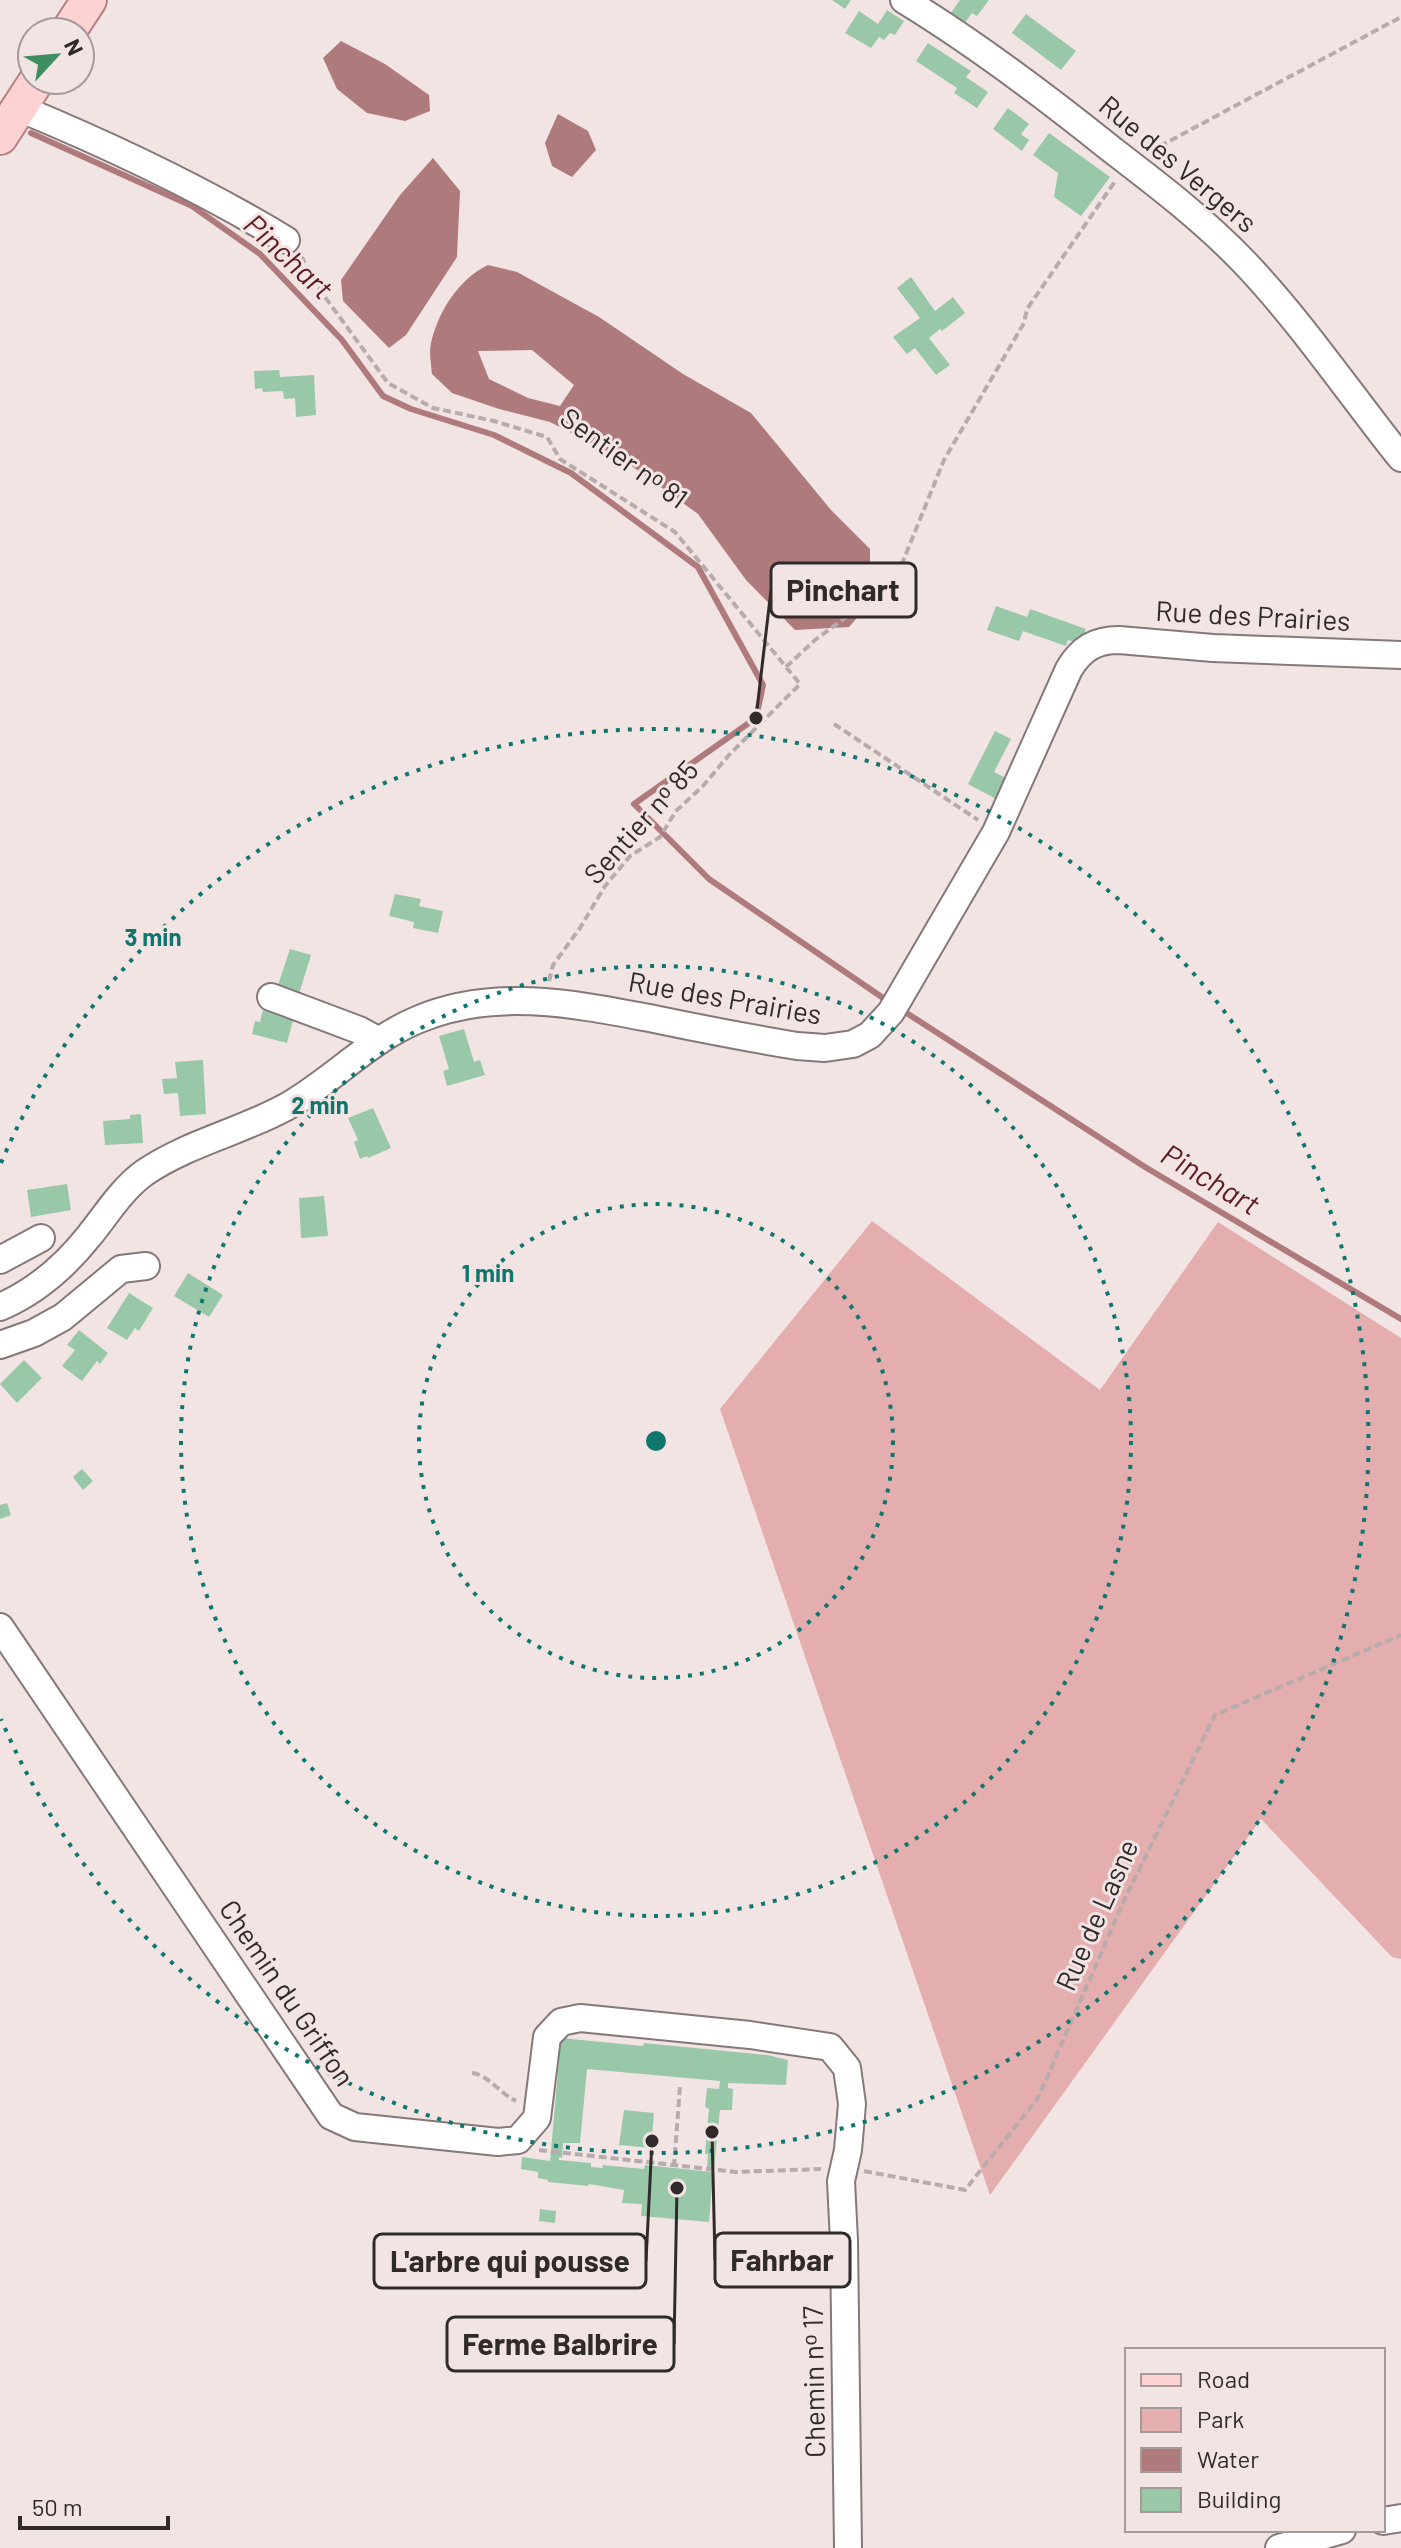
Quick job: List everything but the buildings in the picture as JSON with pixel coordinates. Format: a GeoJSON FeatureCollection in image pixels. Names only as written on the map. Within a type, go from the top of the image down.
{"type":"FeatureCollection","features":[{"type":"Feature","properties":{"kind":"main road"},"geometry":{"type":"LineString","coordinates":[[0,137],[27,96]]}},
{"type":"Feature","properties":{"kind":"street","name":"Rue des Vergers"},"geometry":{"type":"LineString","coordinates":[[904,0],[958,35],[1173,195],[1247,265],[1401,458]]}},
{"type":"Feature","properties":{"kind":"street"},"geometry":{"type":"LineString","coordinates":[[31,96],[141,161],[224,202],[286,240]]}},
{"type":"Feature","properties":{"kind":"street","name":"Rue des Prairies"},"geometry":{"type":"LineString","coordinates":[[0,1307],[26,1295],[58,1269],[75,1253],[129,1185],[145,1173],[178,1153],[241,1130],[289,1105],[379,1041],[418,1020],[460,1006],[492,1001],[544,1001],[797,1046],[843,1047],[863,1040],[897,1004],[996,832],[1069,669],[1082,651],[1091,645],[1105,640],[1119,640],[1213,648],[1401,655]]}},
{"type":"Feature","properties":{"kind":"street"},"geometry":{"type":"LineString","coordinates":[[271,997],[359,1030],[379,1041]]}},
{"type":"Feature","properties":{"kind":"street"},"geometry":{"type":"LineString","coordinates":[[0,1260],[41,1238]]}},
{"type":"Feature","properties":{"kind":"street"},"geometry":{"type":"LineString","coordinates":[[0,1345],[34,1333],[63,1317],[121,1269],[146,1266]]}},
{"type":"Feature","properties":{"kind":"street","name":"Chemin du Griffon"},"geometry":{"type":"LineString","coordinates":[[0,1627],[331,2116],[355,2127],[498,2142],[518,2140]]}},
{"type":"Feature","properties":{"kind":"street"},"geometry":{"type":"LineString","coordinates":[[518,2140],[537,2118],[547,2037],[561,2022],[580,2018],[750,2035],[830,2047],[847,2068],[852,2104],[848,2150],[843,2168]]}},
{"type":"Feature","properties":{"kind":"street","name":"Chemin nᵒ 17"},"geometry":{"type":"LineString","coordinates":[[843,2168],[848,2548]]}},
{"type":"Feature","properties":{"kind":"street"},"geometry":{"type":"LineString","coordinates":[[1279,2548],[1335,2532]]}},
{"type":"Feature","properties":{"kind":"path"},"geometry":{"type":"LineString","coordinates":[[786,667],[815,640],[895,581],[944,460],[1024,323],[1027,309],[1129,162],[1401,17]]}},
{"type":"Feature","properties":{"kind":"path","name":"Sentier nᵒ 81"},"geometry":{"type":"LineString","coordinates":[[286,240],[303,258],[322,293],[388,383],[433,408],[494,421],[547,437],[560,459],[675,532],[786,667]]}},
{"type":"Feature","properties":{"kind":"path","name":"Sentier nᵒ 85"},"geometry":{"type":"LineString","coordinates":[[544,1001],[553,965],[605,886],[630,856],[660,837],[676,811],[800,684],[786,667]]}},
{"type":"Feature","properties":{"kind":"path"},"geometry":{"type":"LineString","coordinates":[[834,724],[996,832]]}},
{"type":"Feature","properties":{"kind":"path","name":"Rue de Lasne"},"geometry":{"type":"LineString","coordinates":[[843,2168],[853,2167],[865,2172],[965,2190],[1038,2098],[1126,1896],[1215,1715],[1401,1635]]}},
{"type":"Feature","properties":{"kind":"path"},"geometry":{"type":"LineString","coordinates":[[472,2073],[479,2074],[508,2097],[539,2103]]}},
{"type":"Feature","properties":{"kind":"path"},"geometry":{"type":"LineString","coordinates":[[674,2167],[680,2086]]}},
{"type":"Feature","properties":{"kind":"path"},"geometry":{"type":"LineString","coordinates":[[518,2140],[551,2152],[674,2167],[736,2172],[843,2168]]}},
{"type":"Feature","properties":{"kind":"green space"},"geometry":{"type":"Polygon","coordinates":[[[872,1221],[1100,1390],[1218,1222],[1401,1338],[1401,1959],[1392,1957],[1261,1819],[990,2195],[720,1409],[872,1221]]]}},
{"type":"Feature","properties":{"kind":"water"},"geometry":{"type":"Polygon","coordinates":[[[341,41],[385,64],[429,95],[430,111],[405,121],[367,113],[337,89],[323,58],[341,41]]]}},
{"type":"Feature","properties":{"kind":"water"},"geometry":{"type":"Polygon","coordinates":[[[558,114],[588,131],[596,150],[572,177],[552,166],[545,143],[558,114]]]}},
{"type":"Feature","properties":{"kind":"water"},"geometry":{"type":"Polygon","coordinates":[[[433,158],[460,191],[457,257],[406,335],[389,348],[343,301],[341,280],[400,195],[433,158]]]}},
{"type":"Feature","properties":{"kind":"water"},"geometry":{"type":"Polygon","coordinates":[[[488,265],[517,272],[599,317],[683,374],[751,413],[831,510],[870,549],[870,603],[849,627],[795,630],[746,580],[698,514],[622,459],[550,422],[452,393],[432,374],[430,347],[439,319],[459,287],[488,265]],[[532,350],[478,351],[489,379],[528,398],[560,406],[574,385],[532,350]]]}},
{"type":"Feature","properties":{"kind":"waterway","name":"Pinchart"},"geometry":{"type":"LineString","coordinates":[[31,133],[192,206],[260,254],[342,340],[383,396],[411,409],[494,435],[571,473],[698,567],[763,685],[756,718],[634,804],[709,879],[889,1002]]}},
{"type":"Feature","properties":{"kind":"waterway","name":"Pinchart"},"geometry":{"type":"LineString","coordinates":[[902,1010],[1145,1167],[1401,1319]]}},
{"type":"Feature","properties":{"kind":"place","name":"Pinchart"},"geometry":{"type":"Point","coordinates":[756,718]}},
{"type":"Feature","properties":{"kind":"place","name":"Fahrbar"},"geometry":{"type":"Point","coordinates":[712,2132]}},
{"type":"Feature","properties":{"kind":"place","name":"L'arbre qui pousse"},"geometry":{"type":"Point","coordinates":[652,2141]}},
{"type":"Feature","properties":{"kind":"place","name":"Ferme Balbrire"},"geometry":{"type":"Point","coordinates":[677,2188]}}]}
